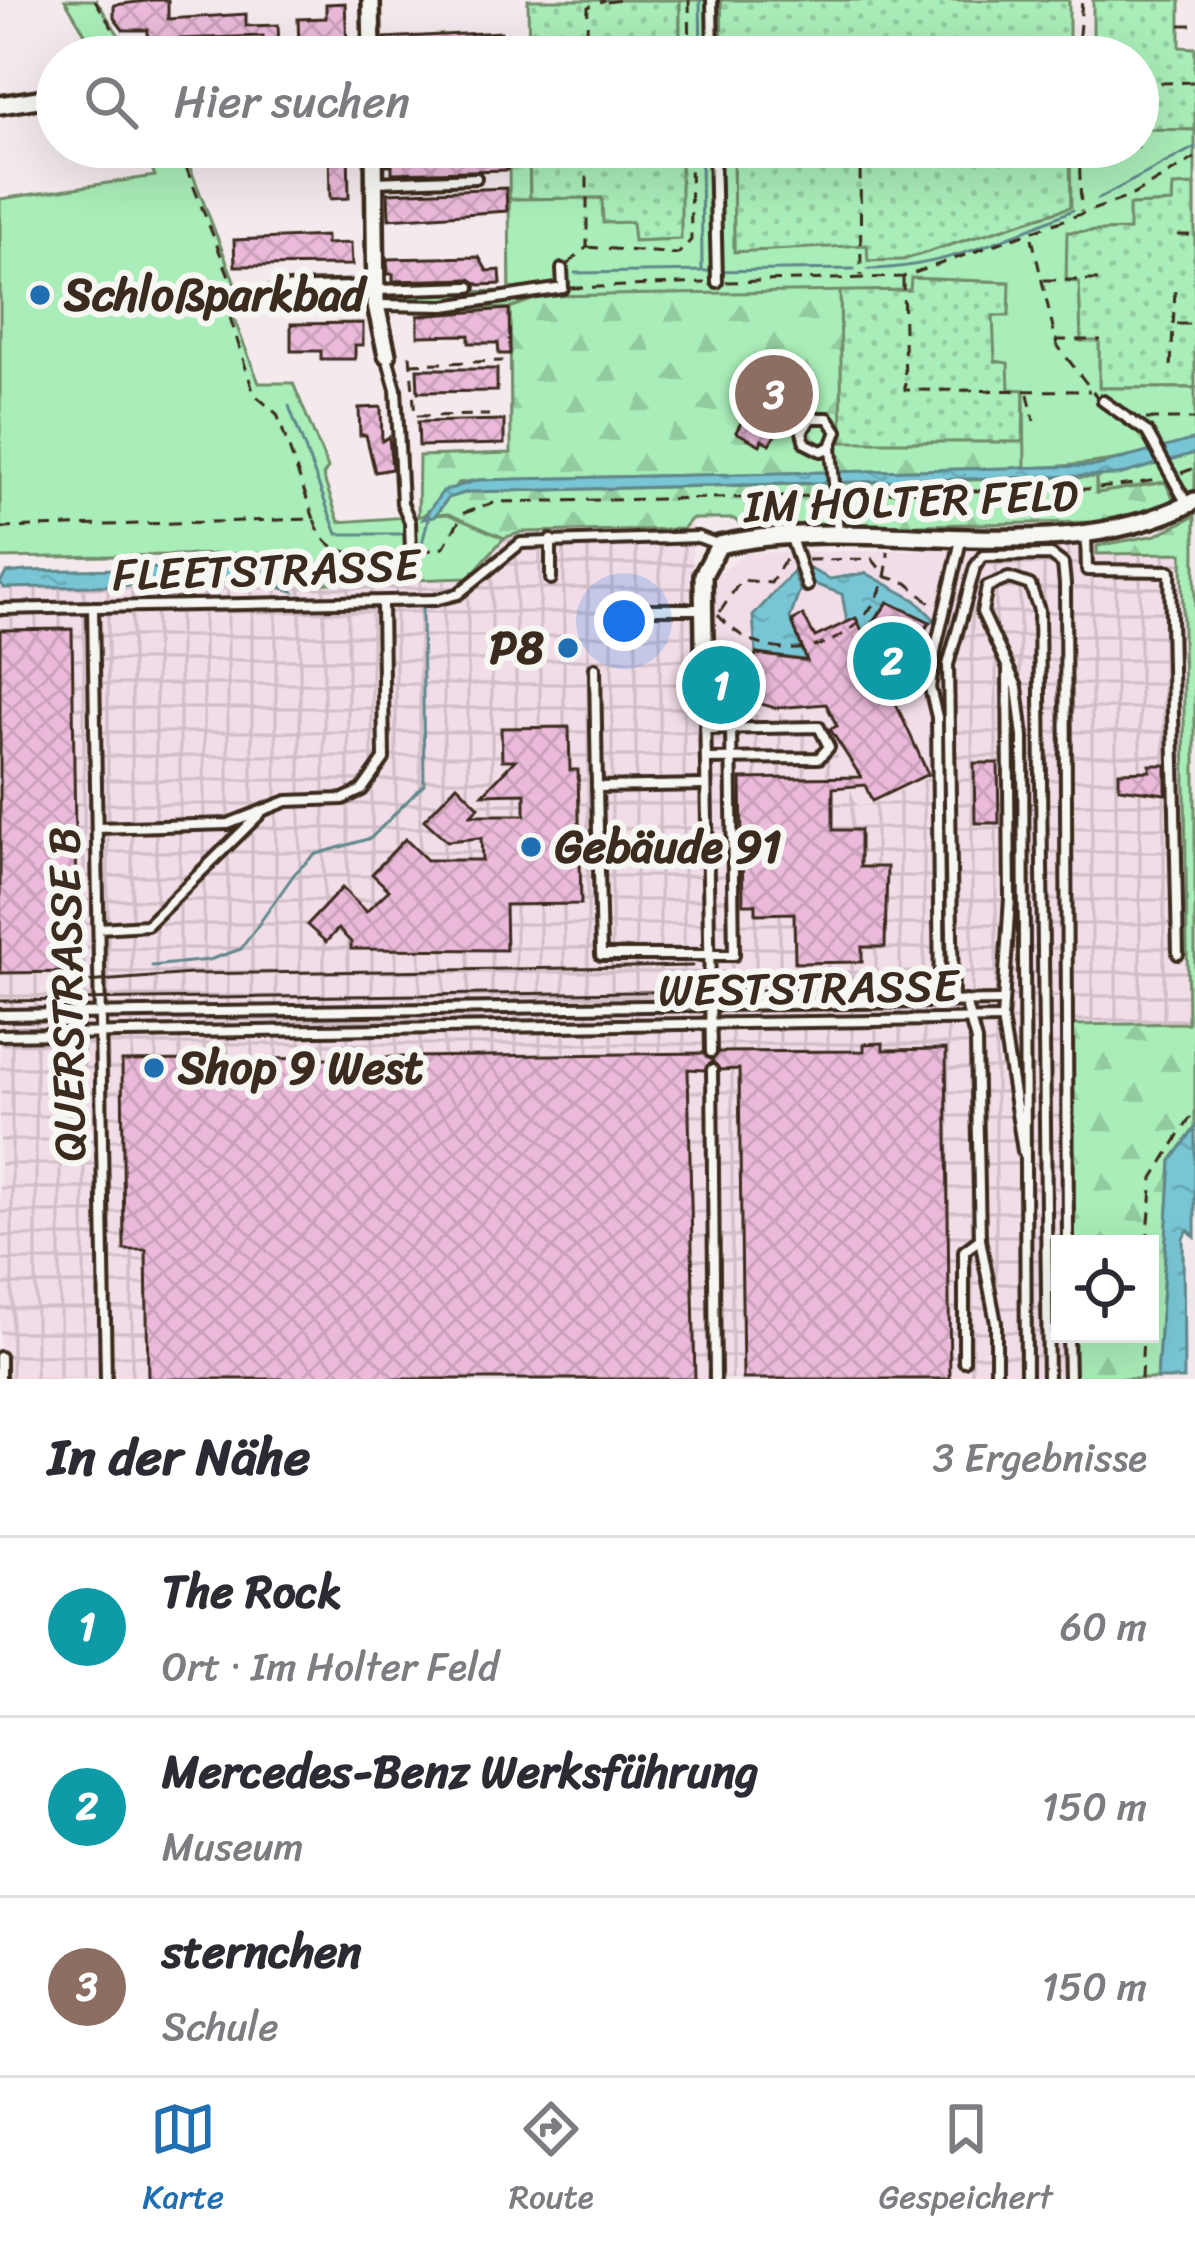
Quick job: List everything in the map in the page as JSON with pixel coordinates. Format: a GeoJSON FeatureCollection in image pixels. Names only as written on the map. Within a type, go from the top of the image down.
{"type":"FeatureCollection","features":[{"type":"Feature","properties":{"kind":"street"},"geometry":{"type":"LineString","coordinates":[[371,0],[372,36]]}},
{"type":"Feature","properties":{"kind":"street"},"geometry":{"type":"LineString","coordinates":[[0,105],[36,99]]}},
{"type":"Feature","properties":{"kind":"street"},"geometry":{"type":"LineString","coordinates":[[375,168],[376,297],[387,356]]}},
{"type":"Feature","properties":{"kind":"street"},"geometry":{"type":"LineString","coordinates":[[255,300],[289,292],[376,297]]}},
{"type":"Feature","properties":{"kind":"street","name":"IM HOLTER FELD"},"geometry":{"type":"LineString","coordinates":[[705,706],[710,611],[703,575],[719,545],[791,537],[1086,533],[1141,524],[1191,503]]}},
{"type":"Feature","properties":{"kind":"lane"},"geometry":{"type":"LineString","coordinates":[[712,0],[712,36]]}},
{"type":"Feature","properties":{"kind":"lane"},"geometry":{"type":"LineString","coordinates":[[714,168],[717,279]]}},
{"type":"Feature","properties":{"kind":"lane"},"geometry":{"type":"LineString","coordinates":[[375,182],[476,178]]}},
{"type":"Feature","properties":{"kind":"lane"},"geometry":{"type":"LineString","coordinates":[[376,297],[445,306],[563,288],[562,269]]}},
{"type":"Feature","properties":{"kind":"lane"},"geometry":{"type":"LineString","coordinates":[[376,297],[470,287]]}},
{"type":"Feature","properties":{"kind":"lane"},"geometry":{"type":"LineString","coordinates":[[387,356],[396,389],[402,503],[410,522],[411,550]]}},
{"type":"Feature","properties":{"kind":"lane"},"geometry":{"type":"LineString","coordinates":[[1102,401],[1132,419],[1191,503]]}},
{"type":"Feature","properties":{"kind":"lane"},"geometry":{"type":"LineString","coordinates":[[831,447],[809,448],[803,438],[807,422],[822,416],[837,431],[831,447],[837,468],[838,536]]}},
{"type":"Feature","properties":{"kind":"lane"},"geometry":{"type":"LineString","coordinates":[[1086,533],[1087,570],[1170,571],[1178,954]]}},
{"type":"Feature","properties":{"kind":"lane"},"geometry":{"type":"LineString","coordinates":[[940,1001],[937,717],[930,688],[962,535]]}},
{"type":"Feature","properties":{"kind":"lane"},"geometry":{"type":"LineString","coordinates":[[551,579],[551,540],[698,537],[719,545]]}},
{"type":"Feature","properties":{"kind":"lane"},"geometry":{"type":"LineString","coordinates":[[791,537],[793,556],[806,586]]}},
{"type":"Feature","properties":{"kind":"lane","name":"FLEETSTRASSE"},"geometry":{"type":"LineString","coordinates":[[0,609],[382,604],[458,594],[514,546],[551,540]]}},
{"type":"Feature","properties":{"kind":"lane"},"geometry":{"type":"LineString","coordinates":[[953,1001],[948,665],[975,567],[983,556],[1051,555],[1063,564],[1065,584],[1068,1235]]}},
{"type":"Feature","properties":{"kind":"lane"},"geometry":{"type":"LineString","coordinates":[[1026,1379],[1023,737],[1017,687],[982,612],[987,587],[1009,578],[1030,585],[1039,610],[1048,1379]]}},
{"type":"Feature","properties":{"kind":"lane"},"geometry":{"type":"LineString","coordinates":[[97,828],[207,826],[261,813],[287,801],[343,800],[382,768],[382,604]]}},
{"type":"Feature","properties":{"kind":"lane","name":"QUERSTRASSE B"},"geometry":{"type":"LineString","coordinates":[[93,607],[106,1379]]}},
{"type":"Feature","properties":{"kind":"lane"},"geometry":{"type":"LineString","coordinates":[[634,609],[710,611]]}},
{"type":"Feature","properties":{"kind":"lane"},"geometry":{"type":"LineString","coordinates":[[1007,663],[1010,898],[1001,1001],[1027,1178]]}},
{"type":"Feature","properties":{"kind":"lane"},"geometry":{"type":"LineString","coordinates":[[595,668],[601,956],[734,955],[731,728]]}},
{"type":"Feature","properties":{"kind":"lane"},"geometry":{"type":"LineString","coordinates":[[705,706],[712,1052]]}},
{"type":"Feature","properties":{"kind":"lane"},"geometry":{"type":"LineString","coordinates":[[705,729],[819,727],[829,747],[819,758],[706,759]]}},
{"type":"Feature","properties":{"kind":"lane"},"geometry":{"type":"LineString","coordinates":[[597,787],[706,785]]}},
{"type":"Feature","properties":{"kind":"lane"},"geometry":{"type":"LineString","coordinates":[[99,928],[147,925],[261,813]]}},
{"type":"Feature","properties":{"kind":"lane"},"geometry":{"type":"LineString","coordinates":[[965,1001],[976,1041],[980,1239],[996,1324],[996,1379]]}},
{"type":"Feature","properties":{"kind":"lane","name":"WESTSTRASSE"},"geometry":{"type":"LineString","coordinates":[[0,1015],[1001,1001]]}},
{"type":"Feature","properties":{"kind":"lane","name":"WESTSTRASSE"},"geometry":{"type":"LineString","coordinates":[[614,1005],[615,1024]]}},
{"type":"Feature","properties":{"kind":"lane"},"geometry":{"type":"LineString","coordinates":[[404,1028],[405,1009]]}},
{"type":"Feature","properties":{"kind":"lane"},"geometry":{"type":"LineString","coordinates":[[247,1011],[248,1031]]}},
{"type":"Feature","properties":{"kind":"lane","name":"WESTSTRASSE"},"geometry":{"type":"LineString","coordinates":[[0,1035],[1002,1019]]}},
{"type":"Feature","properties":{"kind":"lane"},"geometry":{"type":"LineString","coordinates":[[712,1070],[715,1379]]}},
{"type":"Feature","properties":{"kind":"lane"},"geometry":{"type":"LineString","coordinates":[[964,1236],[964,1360]]}},
{"type":"Feature","properties":{"kind":"lane"},"geometry":{"type":"LineString","coordinates":[[964,1251],[980,1239]]}},
{"type":"Feature","properties":{"kind":"lane"},"geometry":{"type":"LineString","coordinates":[[1069,1343],[1069,1379]]}},
{"type":"Feature","properties":{"kind":"lane"},"geometry":{"type":"LineString","coordinates":[[0,1357],[1,1379]]}},
{"type":"Feature","properties":{"kind":"path"},"geometry":{"type":"LineString","coordinates":[[95,0],[117,36]]}},
{"type":"Feature","properties":{"kind":"path"},"geometry":{"type":"LineString","coordinates":[[586,36],[587,7],[621,0]]}},
{"type":"Feature","properties":{"kind":"path"},"geometry":{"type":"LineString","coordinates":[[689,0],[690,36]]}},
{"type":"Feature","properties":{"kind":"path"},"geometry":{"type":"LineString","coordinates":[[1079,36],[1082,0]]}},
{"type":"Feature","properties":{"kind":"path"},"geometry":{"type":"LineString","coordinates":[[1180,25],[1195,25]]}},
{"type":"Feature","properties":{"kind":"path"},"geometry":{"type":"LineString","coordinates":[[1160,83],[1195,82]]}},
{"type":"Feature","properties":{"kind":"path"},"geometry":{"type":"LineString","coordinates":[[563,288],[717,279],[903,277],[1032,236],[1129,197],[1195,158]]}},
{"type":"Feature","properties":{"kind":"path"},"geometry":{"type":"LineString","coordinates":[[186,168],[231,281],[255,300],[229,314],[254,394],[277,414],[314,519]]}},
{"type":"Feature","properties":{"kind":"path"},"geometry":{"type":"LineString","coordinates":[[587,168],[587,247]]}},
{"type":"Feature","properties":{"kind":"path"},"geometry":{"type":"LineString","coordinates":[[562,269],[587,247],[678,254],[691,240],[690,168]]}},
{"type":"Feature","properties":{"kind":"path"},"geometry":{"type":"LineString","coordinates":[[860,168],[861,278]]}},
{"type":"Feature","properties":{"kind":"path"},"geometry":{"type":"LineString","coordinates":[[1080,168],[1081,214]]}},
{"type":"Feature","properties":{"kind":"path"},"geometry":{"type":"LineString","coordinates":[[1178,235],[1195,235]]}},
{"type":"Feature","properties":{"kind":"path"},"geometry":{"type":"LineString","coordinates":[[1032,236],[1055,340],[1102,401]]}},
{"type":"Feature","properties":{"kind":"path"},"geometry":{"type":"LineString","coordinates":[[903,277],[905,390],[1090,391]]}},
{"type":"Feature","properties":{"kind":"path"},"geometry":{"type":"LineString","coordinates":[[1041,280],[1102,280]]}},
{"type":"Feature","properties":{"kind":"path"},"geometry":{"type":"LineString","coordinates":[[1171,366],[1174,290]]}},
{"type":"Feature","properties":{"kind":"path"},"geometry":{"type":"LineString","coordinates":[[1175,324],[1195,324]]}},
{"type":"Feature","properties":{"kind":"path"},"geometry":{"type":"LineString","coordinates":[[1055,340],[1101,340]]}},
{"type":"Feature","properties":{"kind":"path"},"geometry":{"type":"LineString","coordinates":[[410,356],[415,416],[488,415]]}},
{"type":"Feature","properties":{"kind":"path"},"geometry":{"type":"LineString","coordinates":[[410,364],[503,361]]}},
{"type":"Feature","properties":{"kind":"path"},"geometry":{"type":"LineString","coordinates":[[1028,393],[1034,421]]}},
{"type":"Feature","properties":{"kind":"path"},"geometry":{"type":"LineString","coordinates":[[1132,419],[1195,419]]}},
{"type":"Feature","properties":{"kind":"path"},"geometry":{"type":"LineString","coordinates":[[816,496],[979,488],[1089,490],[1195,468]]}},
{"type":"Feature","properties":{"kind":"path"},"geometry":{"type":"LineString","coordinates":[[887,536],[886,580],[870,614],[849,632],[809,650],[767,649],[729,628],[710,611],[741,580],[771,583],[779,563],[793,556],[820,563],[872,559],[886,580],[918,590],[946,614]]}},
{"type":"Feature","properties":{"kind":"path"},"geometry":{"type":"LineString","coordinates":[[870,614],[876,619]]}},
{"type":"Feature","properties":{"kind":"path"},"geometry":{"type":"LineString","coordinates":[[832,640],[835,647]]}},
{"type":"Feature","properties":{"kind":"path"},"geometry":{"type":"LineString","coordinates":[[765,657],[767,649]]}},
{"type":"Feature","properties":{"kind":"path"},"geometry":{"type":"LineString","coordinates":[[1148,1235],[1150,1195],[1160,1162],[1195,1110]]}},
{"type":"Feature","properties":{"kind":"path"},"geometry":{"type":"LineString","coordinates":[[1142,1379],[1143,1343]]}},
{"type":"Feature","properties":{"kind":"shaded area"},"geometry":{"type":"Polygon","coordinates":[[[691,519],[698,716],[814,713],[816,720],[824,721],[857,805],[869,805],[943,771],[943,655],[975,549],[1097,546],[1098,554],[1182,552],[1188,1024],[1073,1026],[1074,1235],[1051,1235],[1051,1343],[1074,1343],[1074,1379],[0,1379],[0,587],[457,581],[468,578],[504,538],[522,532],[683,529],[691,519]]]}},
{"type":"Feature","properties":{"kind":"shaded area"},"geometry":{"type":"Polygon","coordinates":[[[975,549],[943,656],[943,771],[869,805],[858,805],[824,721],[816,720],[814,713],[715,716],[714,579],[745,553],[975,549]]]}},
{"type":"Feature","properties":{"kind":"green space"},"geometry":{"type":"Polygon","coordinates":[[[65,0],[96,0],[119,36],[86,36],[65,0]]]}},
{"type":"Feature","properties":{"kind":"green space"},"geometry":{"type":"Polygon","coordinates":[[[528,0],[680,0],[680,36],[529,36],[528,0]]]}},
{"type":"Feature","properties":{"kind":"green space"},"geometry":{"type":"Polygon","coordinates":[[[680,0],[721,0],[722,36],[680,36],[680,0]]]}},
{"type":"Feature","properties":{"kind":"green space"},"geometry":{"type":"Polygon","coordinates":[[[721,0],[1069,0],[1069,36],[722,36],[721,0]]]}},
{"type":"Feature","properties":{"kind":"green space"},"geometry":{"type":"Polygon","coordinates":[[[1093,0],[1180,0],[1180,47],[1195,48],[1195,130],[1159,129],[1159,36],[1093,36],[1093,0]]]}},
{"type":"Feature","properties":{"kind":"green space"},"geometry":{"type":"Polygon","coordinates":[[[1159,129],[1195,130],[1195,185],[1173,186],[1172,203],[1129,205],[1129,230],[1067,232],[1066,281],[1079,282],[1081,341],[1099,341],[1099,388],[1195,388],[1195,439],[1090,463],[1025,468],[1024,390],[1009,389],[1008,363],[995,361],[993,316],[1009,316],[1010,282],[911,278],[910,290],[543,296],[510,308],[388,309],[387,293],[510,291],[509,199],[602,198],[603,223],[632,222],[634,241],[681,239],[681,168],[733,168],[734,252],[867,245],[868,261],[903,260],[1071,207],[1070,168],[1159,168],[1159,129]]]}},
{"type":"Feature","properties":{"kind":"green space"},"geometry":{"type":"Polygon","coordinates":[[[152,168],[190,168],[235,283],[234,319],[259,383],[293,383],[328,468],[323,476],[339,522],[448,514],[504,538],[468,578],[301,584],[278,553],[0,558],[0,199],[155,176],[152,168]]]}},
{"type":"Feature","properties":{"kind":"green space"},"geometry":{"type":"Polygon","coordinates":[[[509,168],[529,168],[531,296],[840,290],[842,442],[1023,442],[1024,389],[1195,388],[1096,466],[478,480],[459,483],[418,520],[419,456],[511,453],[509,168]]]}},
{"type":"Feature","properties":{"kind":"green space"},"geometry":{"type":"Polygon","coordinates":[[[529,168],[681,168],[682,239],[633,241],[602,223],[601,198],[530,199],[529,168]]]}},
{"type":"Feature","properties":{"kind":"green space"},"geometry":{"type":"Polygon","coordinates":[[[733,168],[1070,168],[1071,207],[903,260],[867,261],[867,246],[734,252],[733,168]]]}},
{"type":"Feature","properties":{"kind":"green space"},"geometry":{"type":"Polygon","coordinates":[[[1195,185],[1195,388],[1099,388],[1099,342],[1081,341],[1079,283],[1066,282],[1066,232],[1128,230],[1129,205],[1172,203],[1172,186],[1195,185]]]}},
{"type":"Feature","properties":{"kind":"green space"},"geometry":{"type":"Polygon","coordinates":[[[910,278],[1011,282],[1009,316],[994,316],[996,361],[1008,362],[1024,389],[1024,442],[841,443],[840,290],[909,290],[910,278]]]}},
{"type":"Feature","properties":{"kind":"green space"},"geometry":{"type":"Polygon","coordinates":[[[1195,453],[1195,492],[1175,501],[1165,482],[1097,493],[1096,477],[1195,453]]]}},
{"type":"Feature","properties":{"kind":"green space"},"geometry":{"type":"Polygon","coordinates":[[[1096,477],[1096,493],[1166,482],[1175,501],[1128,518],[1097,522],[745,528],[734,519],[691,519],[683,529],[522,532],[504,538],[448,514],[434,517],[448,498],[468,492],[1096,477]]]}},
{"type":"Feature","properties":{"kind":"green space"},"geometry":{"type":"Polygon","coordinates":[[[1195,516],[1195,1128],[1171,1161],[1157,1379],[1074,1379],[1074,1343],[1159,1343],[1159,1235],[1074,1235],[1073,1025],[1188,1023],[1182,553],[1097,554],[1097,546],[1156,535],[1195,516]]]}},
{"type":"Feature","properties":{"kind":"water"},"geometry":{"type":"Polygon","coordinates":[[[1195,439],[1195,453],[1119,475],[468,492],[448,498],[434,517],[423,519],[443,491],[478,480],[1096,466],[1195,439]]]}},
{"type":"Feature","properties":{"kind":"water"},"geometry":{"type":"Polygon","coordinates":[[[261,566],[281,574],[293,591],[262,582],[5,588],[0,583],[6,573],[26,571],[261,566]]]}},
{"type":"Feature","properties":{"kind":"water"},"geometry":{"type":"Polygon","coordinates":[[[804,566],[830,579],[866,573],[915,600],[935,620],[930,622],[888,602],[863,634],[847,622],[842,594],[814,584],[804,566]]]}},
{"type":"Feature","properties":{"kind":"water"},"geometry":{"type":"Polygon","coordinates":[[[793,572],[800,590],[790,618],[810,650],[806,660],[756,654],[753,616],[793,572]]]}},
{"type":"Feature","properties":{"kind":"water"},"geometry":{"type":"Polygon","coordinates":[[[1195,1128],[1195,1237],[1188,1230],[1183,1238],[1184,1379],[1157,1379],[1171,1161],[1195,1128]]]}},
{"type":"Feature","properties":{"kind":"building"},"geometry":{"type":"Polygon","coordinates":[[[168,0],[168,19],[246,14],[246,26],[278,25],[279,36],[148,36],[148,30],[123,30],[114,18],[114,5],[168,0]]]}},
{"type":"Feature","properties":{"kind":"building"},"geometry":{"type":"Polygon","coordinates":[[[345,3],[347,36],[299,36],[298,19],[326,18],[326,4],[345,3]]]}},
{"type":"Feature","properties":{"kind":"building"},"geometry":{"type":"Polygon","coordinates":[[[501,32],[501,36],[424,36],[501,32]]]}},
{"type":"Feature","properties":{"kind":"building"},"geometry":{"type":"Polygon","coordinates":[[[329,168],[348,168],[349,198],[330,199],[329,168]]]}},
{"type":"Feature","properties":{"kind":"building"},"geometry":{"type":"Polygon","coordinates":[[[392,168],[507,168],[507,170],[392,173],[392,168]]]}},
{"type":"Feature","properties":{"kind":"building"},"geometry":{"type":"Polygon","coordinates":[[[506,188],[507,211],[389,219],[388,193],[506,188]]]}},
{"type":"Feature","properties":{"kind":"building"},"geometry":{"type":"Polygon","coordinates":[[[326,236],[326,244],[351,243],[352,265],[235,266],[234,240],[326,236]]]}},
{"type":"Feature","properties":{"kind":"building"},"geometry":{"type":"Polygon","coordinates":[[[479,257],[487,271],[500,270],[501,284],[480,285],[470,279],[393,281],[393,274],[388,274],[387,259],[479,257]]]}},
{"type":"Feature","properties":{"kind":"building"},"geometry":{"type":"Polygon","coordinates":[[[509,309],[510,354],[499,354],[498,343],[469,343],[469,335],[418,336],[418,316],[509,309]]]}},
{"type":"Feature","properties":{"kind":"building"},"geometry":{"type":"Polygon","coordinates":[[[363,323],[363,345],[355,345],[355,359],[321,359],[321,351],[291,351],[291,324],[363,323]]]}},
{"type":"Feature","properties":{"kind":"building"},"geometry":{"type":"Polygon","coordinates":[[[776,358],[807,375],[802,385],[806,387],[791,422],[785,419],[770,444],[762,440],[760,445],[736,432],[776,358]]]}},
{"type":"Feature","properties":{"kind":"building"},"geometry":{"type":"Polygon","coordinates":[[[417,369],[497,369],[497,391],[418,392],[417,369]]]}},
{"type":"Feature","properties":{"kind":"building"},"geometry":{"type":"Polygon","coordinates":[[[381,407],[382,441],[389,437],[392,469],[375,472],[366,435],[360,435],[359,408],[381,407]]]}},
{"type":"Feature","properties":{"kind":"building"},"geometry":{"type":"Polygon","coordinates":[[[504,420],[504,444],[419,446],[418,422],[504,420]]]}},
{"type":"Feature","properties":{"kind":"building"},"geometry":{"type":"Polygon","coordinates":[[[888,602],[930,622],[903,660],[909,665],[887,684],[928,774],[872,801],[865,785],[833,788],[833,830],[860,830],[860,867],[887,867],[885,947],[862,947],[862,962],[795,963],[794,913],[756,914],[756,904],[743,904],[741,779],[861,777],[830,729],[837,726],[826,704],[776,708],[740,699],[756,654],[807,661],[792,621],[803,615],[815,637],[856,618],[864,635],[888,602]]]}},
{"type":"Feature","properties":{"kind":"building"},"geometry":{"type":"Polygon","coordinates":[[[72,629],[77,972],[0,973],[0,630],[72,629]]]}},
{"type":"Feature","properties":{"kind":"building","name":"Gebäude 91"},"geometry":{"type":"Polygon","coordinates":[[[569,727],[570,770],[578,770],[581,904],[505,905],[506,950],[351,949],[351,942],[338,929],[326,942],[307,925],[342,888],[366,912],[389,890],[372,874],[405,839],[427,860],[482,860],[481,838],[447,841],[424,820],[457,785],[479,807],[471,815],[525,815],[525,793],[483,794],[515,760],[502,760],[501,728],[569,727]]]}},
{"type":"Feature","properties":{"kind":"building"},"geometry":{"type":"Polygon","coordinates":[[[974,763],[998,763],[999,823],[975,823],[974,763]]]}},
{"type":"Feature","properties":{"kind":"building"},"geometry":{"type":"Polygon","coordinates":[[[1150,765],[1166,765],[1166,794],[1119,788],[1119,772],[1150,771],[1150,765]]]}},
{"type":"Feature","properties":{"kind":"building"},"geometry":{"type":"Polygon","coordinates":[[[883,1043],[883,1050],[946,1049],[950,1379],[743,1379],[739,1069],[720,1070],[713,1062],[704,1070],[688,1069],[695,1379],[148,1379],[146,1250],[124,1250],[122,1061],[703,1053],[712,1060],[719,1052],[864,1051],[864,1044],[883,1043]]]}},
{"type":"Feature","properties":{"kind":"waterway"},"geometry":{"type":"LineString","coordinates":[[700,0],[701,36]]}},
{"type":"Feature","properties":{"kind":"waterway"},"geometry":{"type":"LineString","coordinates":[[1159,166],[1195,147]]}},
{"type":"Feature","properties":{"kind":"waterway"},"geometry":{"type":"LineString","coordinates":[[701,168],[702,270]]}},
{"type":"Feature","properties":{"kind":"waterway"},"geometry":{"type":"LineString","coordinates":[[1098,199],[1156,168]]}},
{"type":"Feature","properties":{"kind":"waterway"},"geometry":{"type":"LineString","coordinates":[[868,269],[947,258],[1073,210]]}},
{"type":"Feature","properties":{"kind":"waterway"},"geometry":{"type":"LineString","coordinates":[[575,273],[854,269]]}},
{"type":"Feature","properties":{"kind":"waterway"},"geometry":{"type":"LineString","coordinates":[[289,406],[337,534],[406,534]]}},
{"type":"Feature","properties":{"kind":"waterway"},"geometry":{"type":"LineString","coordinates":[[421,548],[429,515]]}},
{"type":"Feature","properties":{"kind":"waterway"},"geometry":{"type":"LineString","coordinates":[[152,966],[209,960],[241,949],[295,873],[314,855],[371,838],[424,784],[422,607]]}},
{"type":"Feature","properties":{"kind":"railway"},"geometry":{"type":"LineString","coordinates":[[60,984],[191,974],[692,966]]}},
{"type":"Feature","properties":{"kind":"railway"},"geometry":{"type":"LineString","coordinates":[[0,1001],[908,988]]}},
{"type":"Feature","properties":{"kind":"place","name":"Schloßparkbad"},"geometry":{"type":"Point","coordinates":[40,295]}},
{"type":"Feature","properties":{"kind":"place","name":"sternchen"},"geometry":{"type":"Point","coordinates":[774,394]}},
{"type":"Feature","properties":{"kind":"place","name":"P8"},"geometry":{"type":"Point","coordinates":[568,648]}},
{"type":"Feature","properties":{"kind":"place","name":"Mercedes-Benz Werksführung"},"geometry":{"type":"Point","coordinates":[892,661]}},
{"type":"Feature","properties":{"kind":"place","name":"The Rock"},"geometry":{"type":"Point","coordinates":[721,685]}},
{"type":"Feature","properties":{"kind":"place","name":"Gebäude 91"},"geometry":{"type":"Point","coordinates":[531,847]}},
{"type":"Feature","properties":{"kind":"place","name":"Shop 9 West"},"geometry":{"type":"Point","coordinates":[154,1068]}}]}
